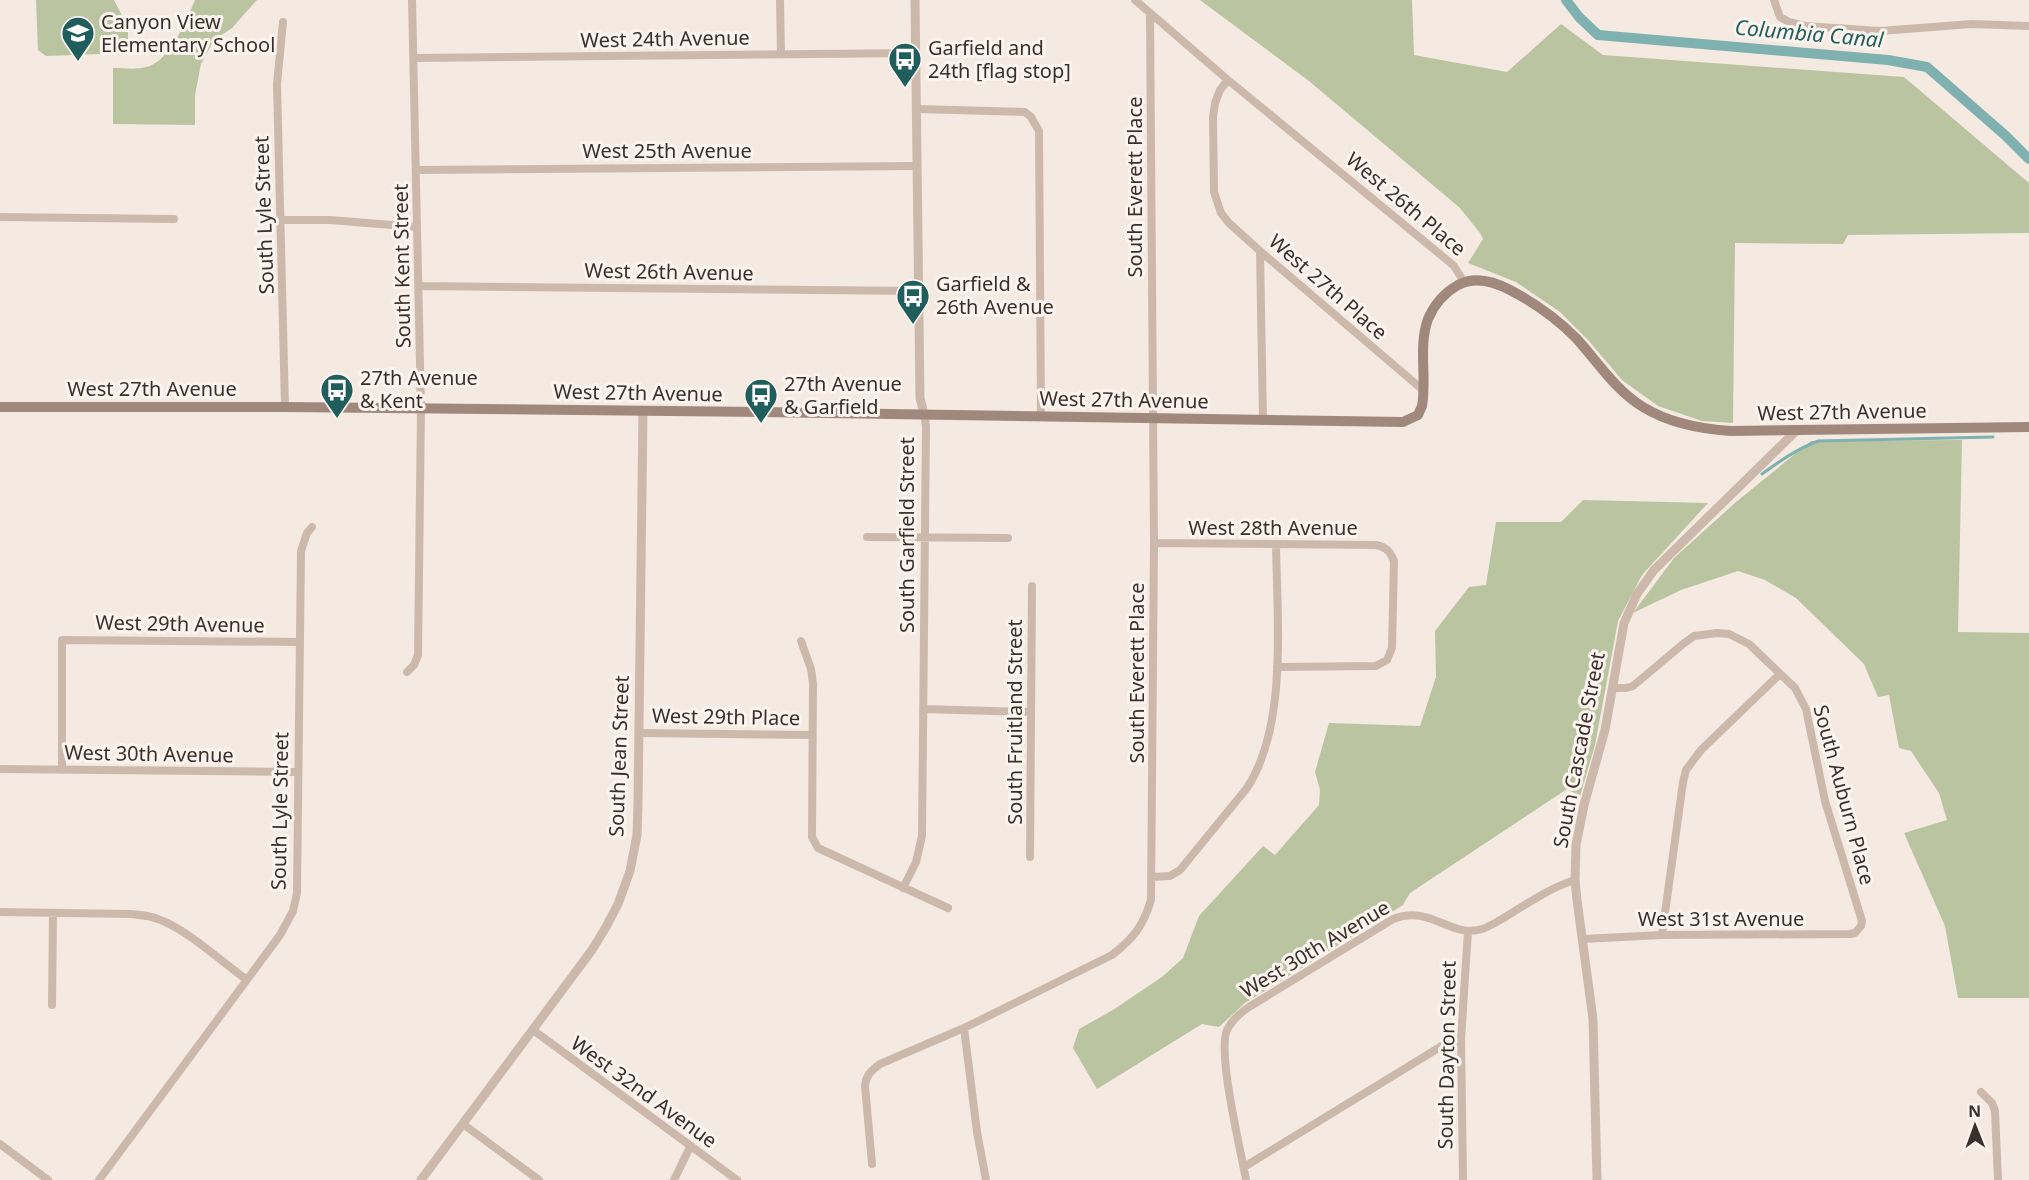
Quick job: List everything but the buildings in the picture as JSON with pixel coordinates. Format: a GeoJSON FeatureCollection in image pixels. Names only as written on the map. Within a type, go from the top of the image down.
{"type":"FeatureCollection","features":[{"type":"Feature","properties":{"kind":"main road","name":"West 26th Place"},"geometry":{"type":"LineString","coordinates":[[1464,282],[1477,280],[1495,283],[1540,307],[1576,339],[1617,387],[1643,407],[1658,415]]}},
{"type":"Feature","properties":{"kind":"main road"},"geometry":{"type":"LineString","coordinates":[[1423,390],[1424,347],[1428,321],[1433,309],[1445,294],[1464,282]]}},
{"type":"Feature","properties":{"kind":"main road","name":"West 27th Avenue"},"geometry":{"type":"LineString","coordinates":[[0,407],[285,407],[924,414],[1396,423],[1408,421],[1418,415],[1422,406],[1423,390]]}},
{"type":"Feature","properties":{"kind":"main road","name":"West 27th Avenue"},"geometry":{"type":"LineString","coordinates":[[1658,415],[1714,430],[2029,427]]}},
{"type":"Feature","properties":{"kind":"street","name":"South Kent Street"},"geometry":{"type":"LineString","coordinates":[[407,672],[418,655],[422,409],[412,0]]}},
{"type":"Feature","properties":{"kind":"street"},"geometry":{"type":"LineString","coordinates":[[780,0],[781,54]]}},
{"type":"Feature","properties":{"kind":"street","name":"South Garfield Street"},"geometry":{"type":"LineString","coordinates":[[903,888],[916,862],[922,836],[926,426],[920,398],[915,0]]}},
{"type":"Feature","properties":{"kind":"street","name":"West 26th Place"},"geometry":{"type":"LineString","coordinates":[[1135,0],[1150,15],[1454,266],[1464,282]]}},
{"type":"Feature","properties":{"kind":"street"},"geometry":{"type":"LineString","coordinates":[[1774,0],[1780,17],[1805,26],[1880,31],[1972,24],[2029,26]]}},
{"type":"Feature","properties":{"kind":"street","name":"South Everett Place"},"geometry":{"type":"LineString","coordinates":[[872,1164],[866,1077],[880,1064],[964,1028],[1112,955],[1141,927],[1151,900],[1154,543],[1150,15]]}},
{"type":"Feature","properties":{"kind":"street","name":"South Lyle Street"},"geometry":{"type":"LineString","coordinates":[[283,22],[277,84],[285,407]]}},
{"type":"Feature","properties":{"kind":"street","name":"West 24th Avenue"},"geometry":{"type":"LineString","coordinates":[[414,58],[916,53]]}},
{"type":"Feature","properties":{"kind":"street","name":"West 27th Place"},"geometry":{"type":"LineString","coordinates":[[1228,80],[1220,90],[1213,117],[1214,192],[1229,223],[1423,390]]}},
{"type":"Feature","properties":{"kind":"street"},"geometry":{"type":"LineString","coordinates":[[917,109],[1025,112],[1031,117],[1039,131],[1041,417]]}},
{"type":"Feature","properties":{"kind":"street","name":"West 25th Avenue"},"geometry":{"type":"LineString","coordinates":[[416,170],[917,166]]}},
{"type":"Feature","properties":{"kind":"street"},"geometry":{"type":"LineString","coordinates":[[0,217],[174,219]]}},
{"type":"Feature","properties":{"kind":"street"},"geometry":{"type":"LineString","coordinates":[[282,220],[330,220],[417,227]]}},
{"type":"Feature","properties":{"kind":"street"},"geometry":{"type":"LineString","coordinates":[[1260,251],[1263,422]]}},
{"type":"Feature","properties":{"kind":"street","name":"West 26th Avenue"},"geometry":{"type":"LineString","coordinates":[[419,286],[919,291]]}},
{"type":"Feature","properties":{"kind":"street","name":"South Jean Street"},"geometry":{"type":"LineString","coordinates":[[421,1180],[595,944],[624,888],[637,835],[643,411]]}},
{"type":"Feature","properties":{"kind":"street","name":"South Cascade Street"},"geometry":{"type":"LineString","coordinates":[[1597,1180],[1593,1019],[1575,880],[1576,845],[1605,730],[1624,623],[1646,579],[1796,431]]}},
{"type":"Feature","properties":{"kind":"street","name":"South Lyle Street"},"geometry":{"type":"LineString","coordinates":[[99,1180],[280,936],[293,911],[297,893],[301,551],[307,533],[312,527]]}},
{"type":"Feature","properties":{"kind":"street"},"geometry":{"type":"LineString","coordinates":[[867,537],[1008,538]]}},
{"type":"Feature","properties":{"kind":"street","name":"West 28th Avenue"},"geometry":{"type":"LineString","coordinates":[[1154,543],[1376,545],[1390,552],[1394,561],[1392,648],[1387,660],[1376,666],[1277,667]]}},
{"type":"Feature","properties":{"kind":"street"},"geometry":{"type":"LineString","coordinates":[[1152,877],[1170,876],[1180,870],[1256,775],[1271,720],[1277,667],[1276,545]]}},
{"type":"Feature","properties":{"kind":"street","name":"South Fruitland Street"},"geometry":{"type":"LineString","coordinates":[[1030,857],[1032,586]]}},
{"type":"Feature","properties":{"kind":"street"},"geometry":{"type":"LineString","coordinates":[[1612,688],[1633,686],[1683,644],[1694,636],[1705,633],[1729,634],[1740,638],[1780,674],[1701,750],[1686,770],[1679,804],[1662,935]]}},
{"type":"Feature","properties":{"kind":"street","name":"West 29th Avenue"},"geometry":{"type":"LineString","coordinates":[[62,770],[62,640],[299,642]]}},
{"type":"Feature","properties":{"kind":"street"},"geometry":{"type":"LineString","coordinates":[[801,641],[812,676],[812,837],[814,844],[818,848],[948,908]]}},
{"type":"Feature","properties":{"kind":"street","name":"South Auburn Place"},"geometry":{"type":"LineString","coordinates":[[1780,674],[1795,688],[1806,709],[1825,801],[1862,921],[1859,930]]}},
{"type":"Feature","properties":{"kind":"street"},"geometry":{"type":"LineString","coordinates":[[923,709],[1031,712]]}},
{"type":"Feature","properties":{"kind":"street","name":"West 29th Place"},"geometry":{"type":"LineString","coordinates":[[639,733],[812,735]]}},
{"type":"Feature","properties":{"kind":"street","name":"West 30th Avenue"},"geometry":{"type":"LineString","coordinates":[[0,769],[298,772]]}},
{"type":"Feature","properties":{"kind":"street"},"geometry":{"type":"LineString","coordinates":[[1468,931],[1483,929],[1558,887],[1575,880]]}},
{"type":"Feature","properties":{"kind":"street"},"geometry":{"type":"LineString","coordinates":[[0,912],[131,914],[156,918],[181,931],[247,980]]}},
{"type":"Feature","properties":{"kind":"street"},"geometry":{"type":"LineString","coordinates":[[52,914],[52,1005]]}},
{"type":"Feature","properties":{"kind":"street","name":"West 30th Avenue"},"geometry":{"type":"LineString","coordinates":[[1244,1167],[1224,1059],[1227,1029],[1236,1017],[1249,1006],[1402,915],[1421,915],[1468,931]]}},
{"type":"Feature","properties":{"kind":"street","name":"West 31st Avenue"},"geometry":{"type":"LineString","coordinates":[[1583,939],[1662,935],[1850,934],[1859,930]]}},
{"type":"Feature","properties":{"kind":"street","name":"South Dayton Street"},"geometry":{"type":"LineString","coordinates":[[1463,1180],[1461,1039],[1468,931]]}},
{"type":"Feature","properties":{"kind":"street"},"geometry":{"type":"LineString","coordinates":[[964,1028],[977,1132],[986,1180]]}},
{"type":"Feature","properties":{"kind":"street","name":"West 32nd Avenue"},"geometry":{"type":"LineString","coordinates":[[533,1030],[737,1180]]}},
{"type":"Feature","properties":{"kind":"street"},"geometry":{"type":"LineString","coordinates":[[1246,1180],[1244,1167],[1445,1044],[1461,1039]]}},
{"type":"Feature","properties":{"kind":"street"},"geometry":{"type":"LineString","coordinates":[[1981,1092],[1992,1103],[1995,1111],[1998,1180]]}},
{"type":"Feature","properties":{"kind":"street"},"geometry":{"type":"LineString","coordinates":[[463,1124],[539,1180]]}},
{"type":"Feature","properties":{"kind":"street"},"geometry":{"type":"LineString","coordinates":[[0,1144],[48,1180]]}},
{"type":"Feature","properties":{"kind":"street"},"geometry":{"type":"LineString","coordinates":[[674,1180],[690,1147]]}},
{"type":"Feature","properties":{"kind":"green space"},"geometry":{"type":"Polygon","coordinates":[[[36,0],[114,0],[128,27],[128,53],[46,56],[38,50],[36,0]]]}},
{"type":"Feature","properties":{"kind":"green space"},"geometry":{"type":"Polygon","coordinates":[[[195,0],[257,0],[232,28],[214,40],[201,64],[195,95],[195,125],[113,124],[113,68],[134,69],[155,64],[170,49],[195,0]]]}},
{"type":"Feature","properties":{"kind":"green space"},"geometry":{"type":"Polygon","coordinates":[[[1200,0],[1412,0],[1414,55],[1507,72],[1561,24],[1603,55],[1904,77],[2029,183],[2029,233],[1848,235],[1843,244],[1735,243],[1733,423],[1702,421],[1658,406],[1622,380],[1589,341],[1560,312],[1516,282],[1468,263],[1483,239],[1460,208],[1309,81],[1200,0]]]}},
{"type":"Feature","properties":{"kind":"green space"},"geometry":{"type":"Polygon","coordinates":[[[1962,440],[1958,632],[2029,633],[2029,998],[1958,998],[1945,926],[1904,833],[1947,820],[1939,793],[1911,751],[1899,748],[1889,695],[1878,697],[1864,664],[1796,598],[1765,580],[1738,571],[1681,590],[1633,613],[1674,558],[1736,502],[1811,441],[1962,440]]]}},
{"type":"Feature","properties":{"kind":"green space"},"geometry":{"type":"Polygon","coordinates":[[[1583,500],[1708,503],[1642,575],[1618,621],[1595,745],[1580,796],[1567,789],[1410,893],[1403,905],[1245,1003],[1219,1027],[1202,1024],[1097,1089],[1073,1048],[1079,1029],[1113,1010],[1162,977],[1183,958],[1199,916],[1263,846],[1275,855],[1319,805],[1320,790],[1315,772],[1329,723],[1420,726],[1436,677],[1435,631],[1469,587],[1486,585],[1496,522],[1561,522],[1583,500]]]}},
{"type":"Feature","properties":{"kind":"waterway","name":"Columbia Canal"},"geometry":{"type":"LineString","coordinates":[[1566,0],[1579,17],[1598,35],[1888,60],[1927,67],[2029,159]]}},
{"type":"Feature","properties":{"kind":"waterway"},"geometry":{"type":"LineString","coordinates":[[1762,474],[1782,460],[1818,441],[1993,437]]}},
{"type":"Feature","properties":{"kind":"place","name":"Canyon View Elementary School"},"geometry":{"type":"Point","coordinates":[78,62]}},
{"type":"Feature","properties":{"kind":"place","name":"Garfield and 24th [flag stop]"},"geometry":{"type":"Point","coordinates":[905,88]}},
{"type":"Feature","properties":{"kind":"place","name":"Garfield & 26th Avenue"},"geometry":{"type":"Point","coordinates":[913,325]}},
{"type":"Feature","properties":{"kind":"place","name":"27th Avenue & Kent"},"geometry":{"type":"Point","coordinates":[337,419]}},
{"type":"Feature","properties":{"kind":"place","name":"27th Avenue & Garfield"},"geometry":{"type":"Point","coordinates":[761,424]}}]}
